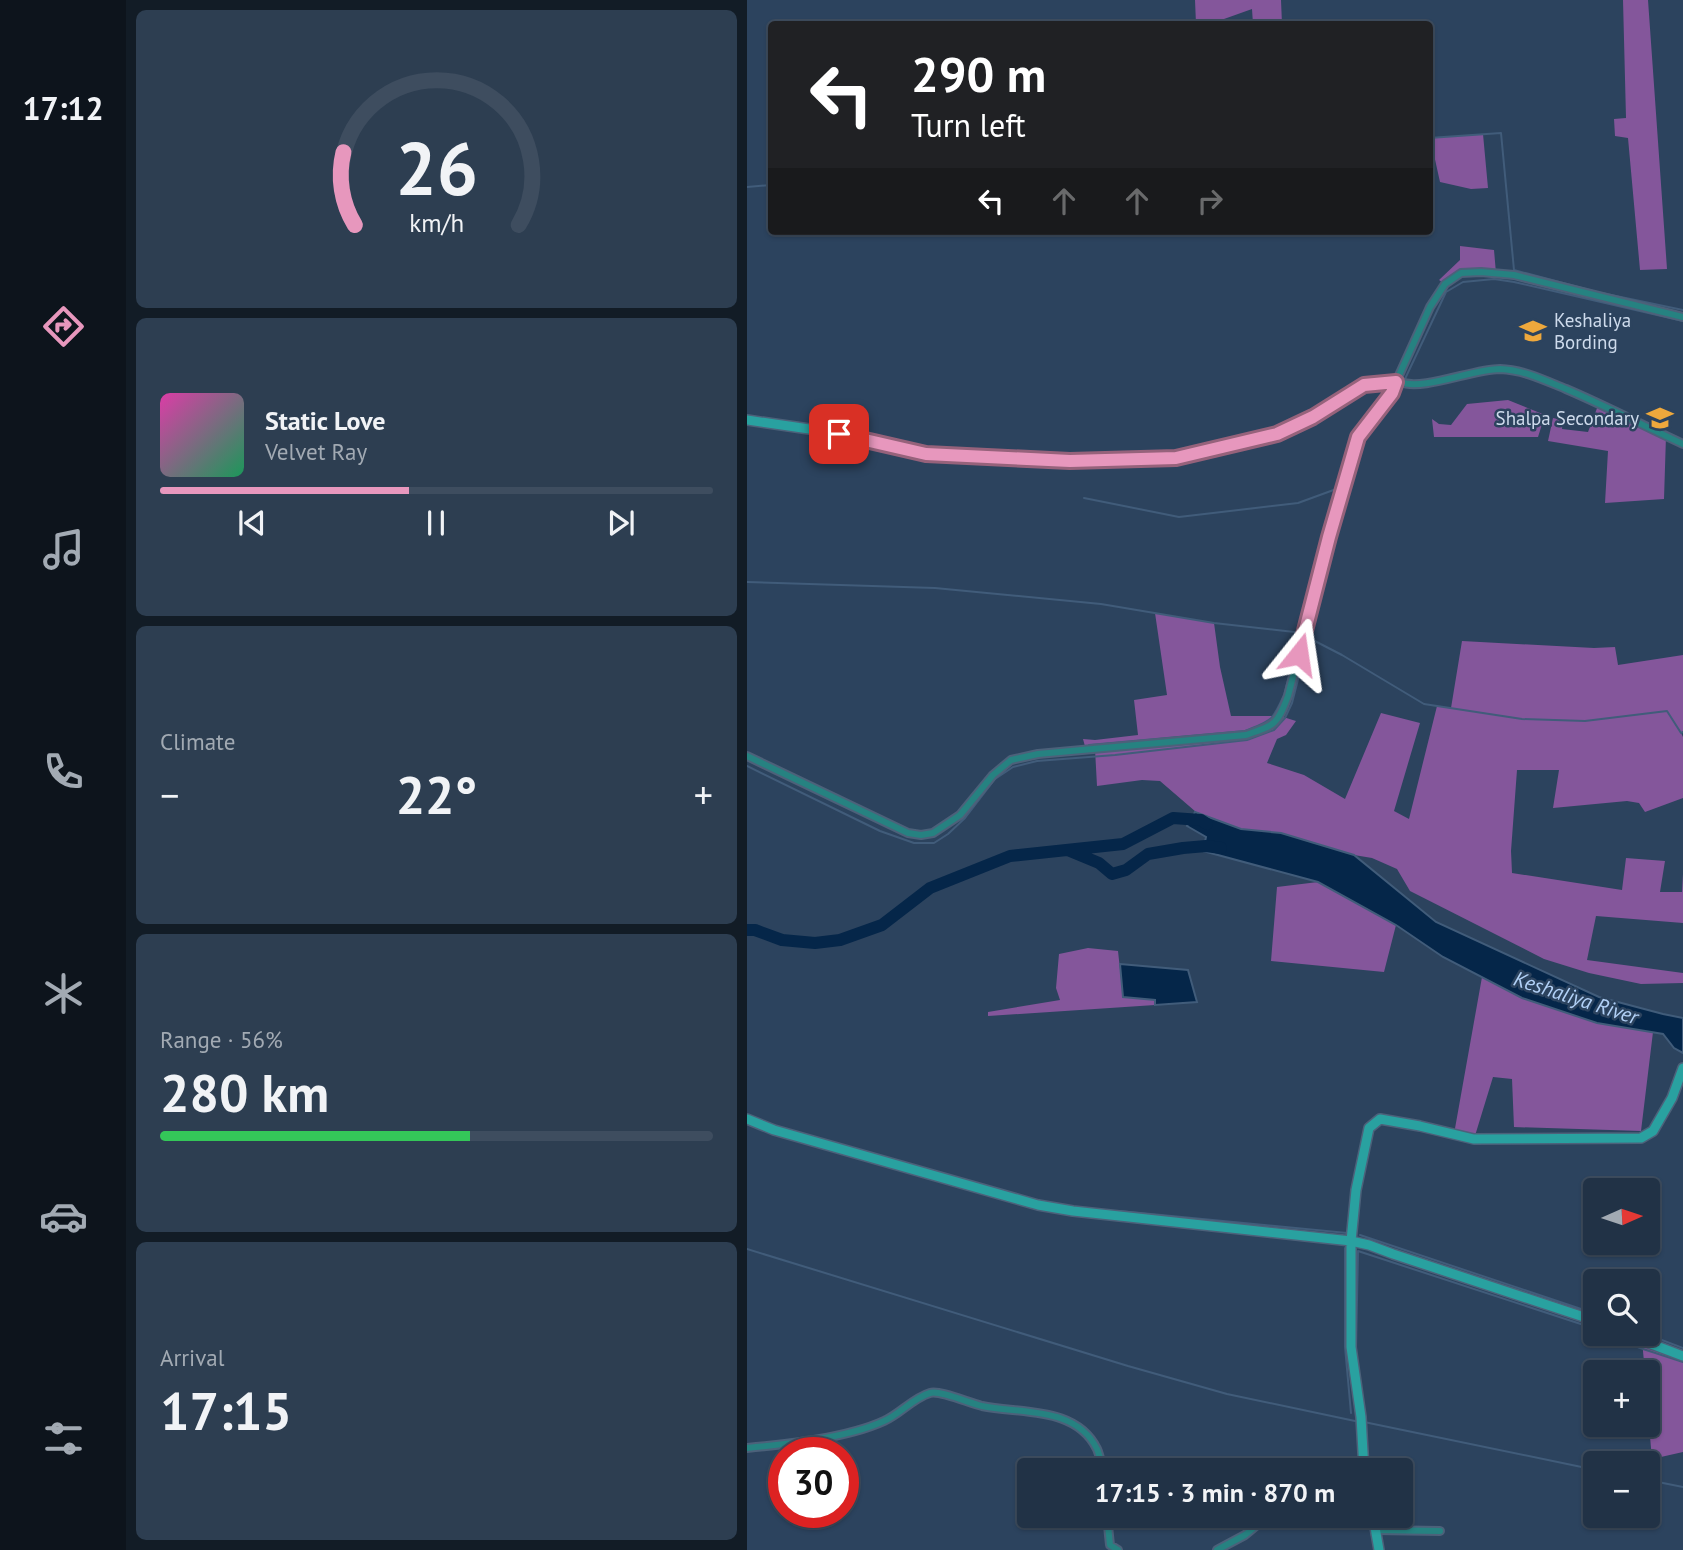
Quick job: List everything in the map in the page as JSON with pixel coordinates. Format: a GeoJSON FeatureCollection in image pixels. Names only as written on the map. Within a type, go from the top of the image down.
{"type":"FeatureCollection","features":[{"type":"Feature","properties":{"kind":"street"},"geometry":{"type":"LineString","coordinates":[[747,756],[908,833],[921,835],[934,833],[960,815],[993,775],[1011,760],[1038,754],[1246,735],[1271,726],[1280,716],[1288,696],[1358,437],[1400,383],[1430,307],[1445,284],[1461,273],[1514,275],[1683,317]]}},
{"type":"Feature","properties":{"kind":"street"},"geometry":{"type":"LineString","coordinates":[[747,420],[823,431],[926,454],[1070,461],[1176,458],[1277,434],[1313,417],[1364,385],[1419,384],[1497,369],[1524,372],[1599,403],[1683,444]]}},
{"type":"Feature","properties":{"kind":"street"},"geometry":{"type":"LineString","coordinates":[[1363,1458],[1361,1417],[1351,1347],[1351,1241],[1356,1190],[1369,1128],[1380,1119],[1474,1139],[1641,1138],[1653,1131],[1672,1098],[1682,1069]]}},
{"type":"Feature","properties":{"kind":"street"},"geometry":{"type":"LineString","coordinates":[[747,1119],[774,1130],[1038,1205],[1369,1245],[1583,1315]]}},
{"type":"Feature","properties":{"kind":"street"},"geometry":{"type":"LineString","coordinates":[[1657,1346],[1683,1356]]}},
{"type":"Feature","properties":{"kind":"street"},"geometry":{"type":"LineString","coordinates":[[747,1448],[849,1434],[884,1421],[933,1392],[981,1405],[1048,1414],[1073,1423],[1090,1438],[1100,1458]]}},
{"type":"Feature","properties":{"kind":"street"},"geometry":{"type":"LineString","coordinates":[[1108,1528],[1110,1545],[1118,1550]]}},
{"type":"Feature","properties":{"kind":"street"},"geometry":{"type":"LineString","coordinates":[[1217,1550],[1253,1528]]}},
{"type":"Feature","properties":{"kind":"street"},"geometry":{"type":"LineString","coordinates":[[1379,1550],[1376,1530],[1440,1531]]}},
{"type":"Feature","properties":{"kind":"shaded area"},"geometry":{"type":"Polygon","coordinates":[[[1195,0],[1281,0],[1282,21],[1253,21],[1252,9],[1218,21],[1196,21],[1195,0]]]}},
{"type":"Feature","properties":{"kind":"shaded area"},"geometry":{"type":"Polygon","coordinates":[[[1623,0],[1648,0],[1667,269],[1640,270],[1628,138],[1615,136],[1614,119],[1626,118],[1623,0]]]}},
{"type":"Feature","properties":{"kind":"shaded area"},"geometry":{"type":"Polygon","coordinates":[[[1483,134],[1488,188],[1471,189],[1440,182],[1433,155],[1433,138],[1483,134]]]}},
{"type":"Feature","properties":{"kind":"shaded area"},"geometry":{"type":"Polygon","coordinates":[[[1460,246],[1494,250],[1496,273],[1461,273],[1445,284],[1439,280],[1460,260],[1460,246]]]}},
{"type":"Feature","properties":{"kind":"shaded area"},"geometry":{"type":"Polygon","coordinates":[[[1508,400],[1545,415],[1538,437],[1434,437],[1432,419],[1439,424],[1451,425],[1467,404],[1508,400]]]}},
{"type":"Feature","properties":{"kind":"shaded area"},"geometry":{"type":"Polygon","coordinates":[[[1599,403],[1666,436],[1664,499],[1605,503],[1608,451],[1548,441],[1553,418],[1563,420],[1562,429],[1588,432],[1599,403]]]}},
{"type":"Feature","properties":{"kind":"shaded area"},"geometry":{"type":"Polygon","coordinates":[[[1155,613],[1214,623],[1231,716],[1280,716],[1296,721],[1286,735],[1277,739],[1267,763],[1304,775],[1345,799],[1381,713],[1420,723],[1394,811],[1409,819],[1437,706],[1451,708],[1462,641],[1615,647],[1618,665],[1683,655],[1683,798],[1645,812],[1639,803],[1627,801],[1553,808],[1559,770],[1517,770],[1511,851],[1512,873],[1622,890],[1626,858],[1665,861],[1660,892],[1682,892],[1683,874],[1683,923],[1596,916],[1587,960],[1683,973],[1683,983],[1641,984],[1589,973],[1544,959],[1410,891],[1397,869],[1372,858],[1281,833],[1241,829],[1196,812],[1160,781],[1142,780],[1097,786],[1095,749],[1086,750],[1083,739],[1138,735],[1134,700],[1167,695],[1155,613]]]}},
{"type":"Feature","properties":{"kind":"shaded area"},"geometry":{"type":"Polygon","coordinates":[[[1318,882],[1396,925],[1384,972],[1271,961],[1277,887],[1318,882]]]}},
{"type":"Feature","properties":{"kind":"shaded area"},"geometry":{"type":"Polygon","coordinates":[[[1088,948],[1118,951],[1123,997],[1155,1000],[1155,1005],[988,1016],[988,1012],[1060,1000],[1056,988],[1059,954],[1088,948]]]}},
{"type":"Feature","properties":{"kind":"shaded area"},"geometry":{"type":"Polygon","coordinates":[[[1482,977],[1522,998],[1597,1023],[1653,1032],[1641,1131],[1514,1127],[1512,1079],[1493,1077],[1474,1139],[1454,1134],[1482,977]]]}},
{"type":"Feature","properties":{"kind":"shaded area"},"geometry":{"type":"Polygon","coordinates":[[[1642,1346],[1656,1346],[1683,1356],[1683,1452],[1660,1457],[1660,1451],[1651,1451],[1650,1437],[1660,1437],[1660,1360],[1644,1360],[1642,1346]]]}},
{"type":"Feature","properties":{"kind":"water"},"geometry":{"type":"Polygon","coordinates":[[[1195,812],[1241,829],[1281,833],[1354,855],[1436,922],[1599,997],[1683,1018],[1683,1053],[1674,1048],[1663,1034],[1597,1023],[1522,998],[1443,957],[1396,925],[1318,882],[1203,851],[1206,837],[1187,826],[1195,812]]]}},
{"type":"Feature","properties":{"kind":"water"},"geometry":{"type":"Polygon","coordinates":[[[1120,964],[1188,970],[1197,1002],[1155,1005],[1155,1000],[1123,997],[1120,964]]]}},
{"type":"Feature","properties":{"kind":"waterway"},"geometry":{"type":"LineString","coordinates":[[1433,138],[1501,133],[1514,270],[1597,292],[1683,310]]}},
{"type":"Feature","properties":{"kind":"waterway"},"geometry":{"type":"LineString","coordinates":[[747,187],[768,185]]}},
{"type":"Feature","properties":{"kind":"waterway"},"geometry":{"type":"LineString","coordinates":[[1404,381],[1446,292],[1463,282],[1494,279],[1514,282],[1683,321]]}},
{"type":"Feature","properties":{"kind":"waterway"},"geometry":{"type":"LineString","coordinates":[[747,766],[880,831],[914,843],[934,843],[965,818],[995,779],[1013,767],[1037,761],[1247,740],[1274,730],[1285,718],[1292,703],[1341,510],[1365,435],[1401,386]]}},
{"type":"Feature","properties":{"kind":"waterway"},"geometry":{"type":"LineString","coordinates":[[1328,531],[1353,437]]}},
{"type":"Feature","properties":{"kind":"waterway"},"geometry":{"type":"LineString","coordinates":[[1084,498],[1179,517],[1298,503],[1339,488]]}},
{"type":"Feature","properties":{"kind":"waterway"},"geometry":{"type":"LineString","coordinates":[[1089,745],[1245,731],[1270,719],[1284,695],[1324,543]]}},
{"type":"Feature","properties":{"kind":"waterway"},"geometry":{"type":"LineString","coordinates":[[747,582],[935,588],[1101,604],[1214,623],[1303,633]]}},
{"type":"Feature","properties":{"kind":"waterway"},"geometry":{"type":"LineString","coordinates":[[1307,637],[1424,704],[1522,719],[1585,721],[1667,711],[1681,733],[1683,732]]}},
{"type":"Feature","properties":{"kind":"waterway","name":"Keshaliya River"},"geometry":{"type":"LineString","coordinates":[[747,930],[755,930],[782,940],[815,943],[840,940],[882,925],[930,888],[1010,856],[1123,844],[1173,818],[1201,820],[1207,824]]}},
{"type":"Feature","properties":{"kind":"waterway","name":"Keshaliya River"},"geometry":{"type":"LineString","coordinates":[[1070,851],[1099,863],[1112,874],[1126,870],[1148,854],[1206,846],[1221,848]]}},
{"type":"Feature","properties":{"kind":"waterway"},"geometry":{"type":"LineString","coordinates":[[1120,1211],[1347,1233]]}},
{"type":"Feature","properties":{"kind":"waterway"},"geometry":{"type":"LineString","coordinates":[[1360,1235],[1583,1310]]}},
{"type":"Feature","properties":{"kind":"waterway"},"geometry":{"type":"LineString","coordinates":[[1345,1248],[1345,1347],[1351,1413]]}},
{"type":"Feature","properties":{"kind":"waterway"},"geometry":{"type":"LineString","coordinates":[[747,1249],[1128,1366],[1227,1394],[1355,1421]]}},
{"type":"Feature","properties":{"kind":"waterway"},"geometry":{"type":"LineString","coordinates":[[1356,1350],[1358,1251],[1583,1325]]}},
{"type":"Feature","properties":{"kind":"waterway"},"geometry":{"type":"LineString","coordinates":[[1660,1339],[1683,1348]]}},
{"type":"Feature","properties":{"kind":"waterway"},"geometry":{"type":"LineString","coordinates":[[1635,1346],[1683,1362]]}},
{"type":"Feature","properties":{"kind":"waterway"},"geometry":{"type":"LineString","coordinates":[[1364,1422],[1583,1467]]}},
{"type":"Feature","properties":{"kind":"waterway"},"geometry":{"type":"LineString","coordinates":[[1660,1482],[1683,1487]]}},
{"type":"Feature","properties":{"kind":"place","name":"Keshaliya Bording"},"geometry":{"type":"Point","coordinates":[1533,331]}},
{"type":"Feature","properties":{"kind":"place","name":"Shalpa Secondary"},"geometry":{"type":"Point","coordinates":[1660,418]}},
{"type":"Feature","properties":{"kind":"route"},"geometry":{"type":"LineString","coordinates":[[839,434],[926,454],[1070,461],[1176,458],[1277,434],[1313,417],[1364,385],[1396,382],[1392,393],[1358,437],[1299,654]]}}]}
